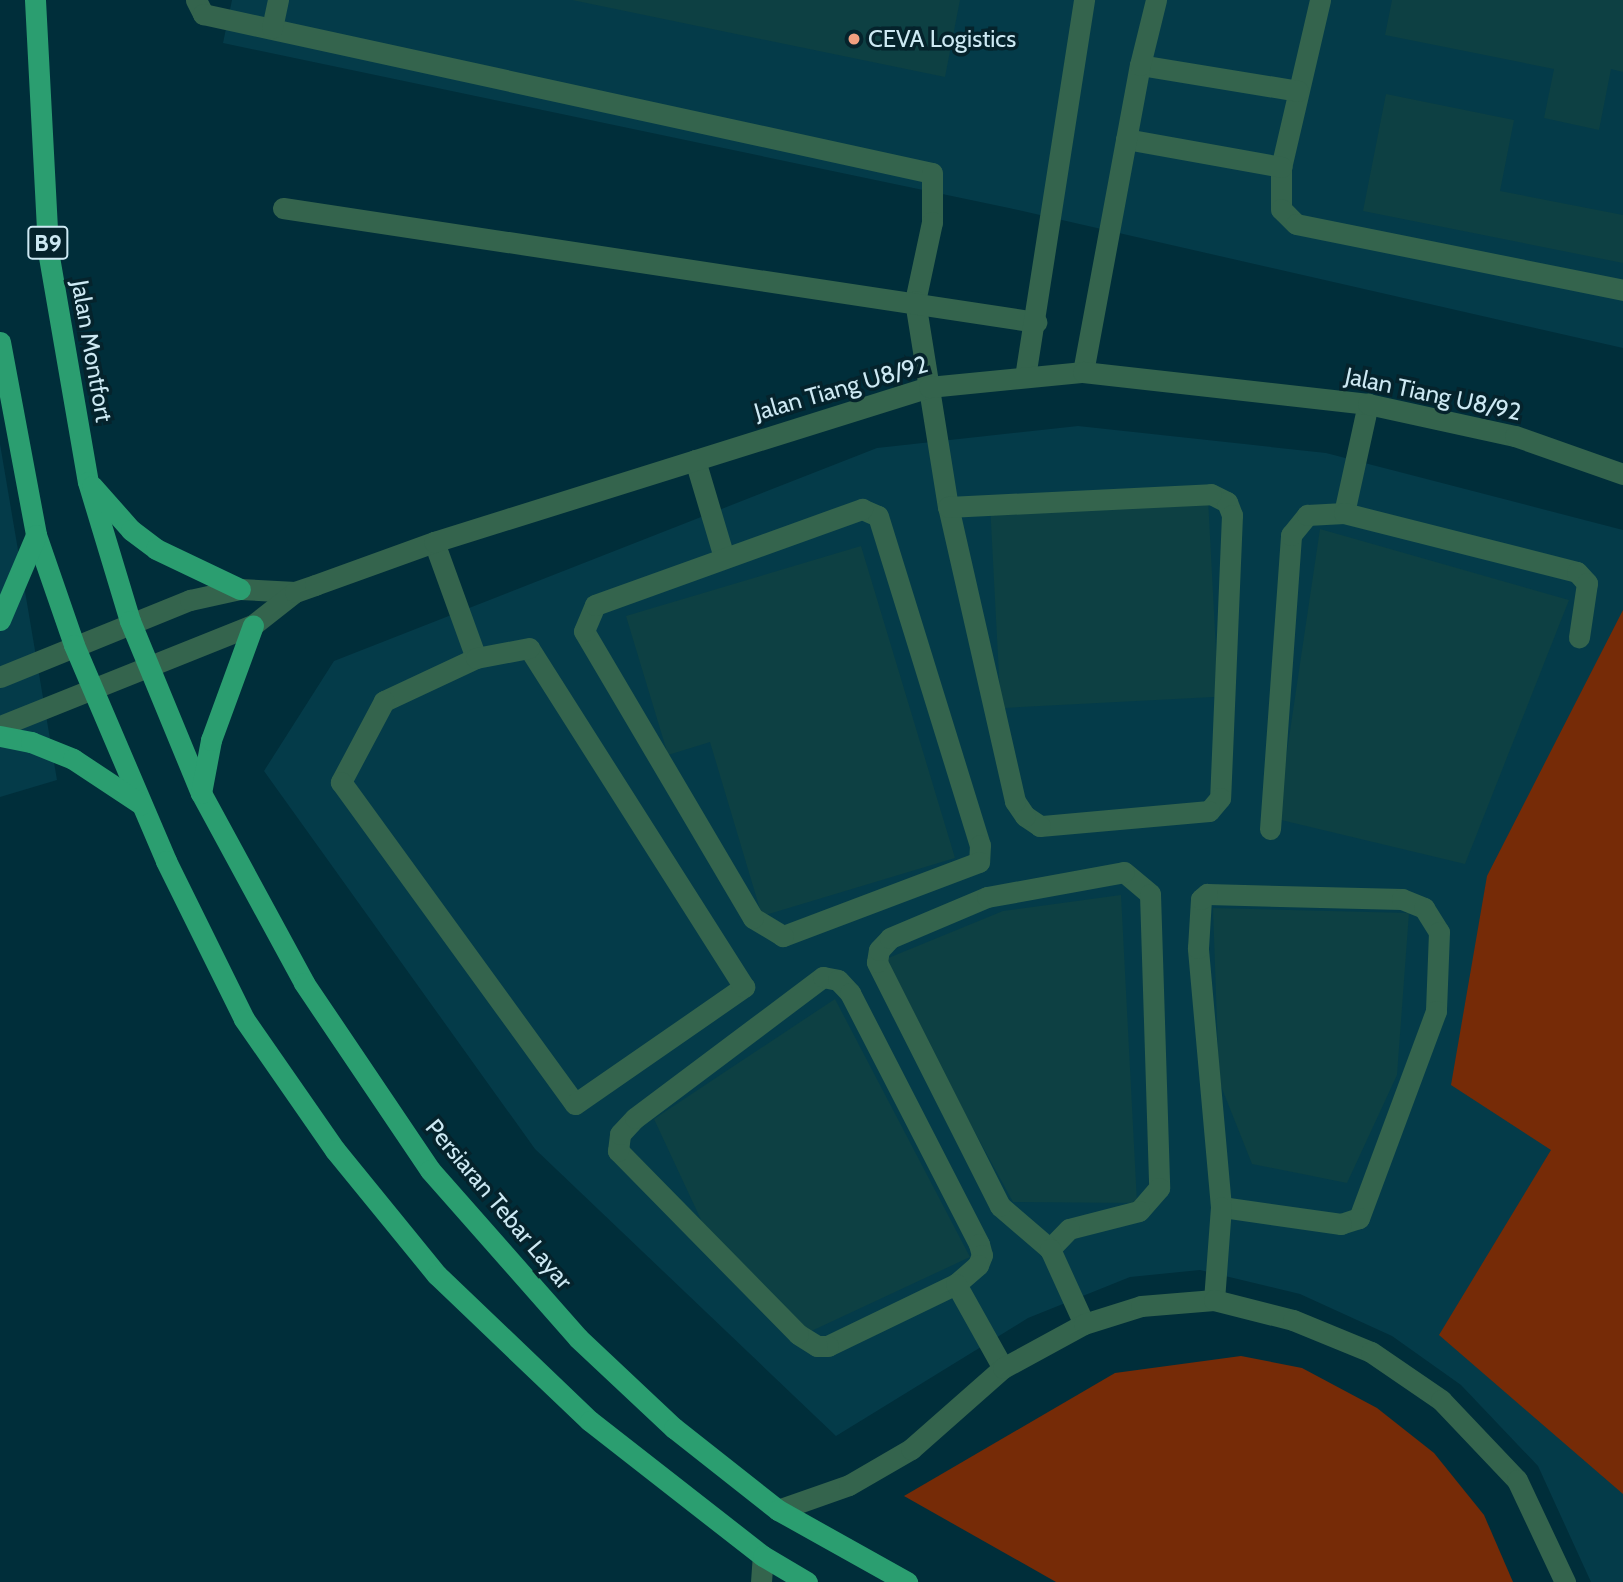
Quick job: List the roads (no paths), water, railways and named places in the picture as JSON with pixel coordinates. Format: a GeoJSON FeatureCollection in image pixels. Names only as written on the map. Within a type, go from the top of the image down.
{"type":"FeatureCollection","features":[{"type":"Feature","properties":{"kind":"main road","name":"Jalan Montfort"},"geometry":{"type":"LineString","coordinates":[[35,0],[48,251],[88,482],[130,621],[147,666]]}},
{"type":"Feature","properties":{"kind":"main road"},"geometry":{"type":"LineString","coordinates":[[0,341],[36,535],[74,645],[141,804],[244,1019],[335,1150],[437,1275],[590,1421],[763,1556],[807,1582]]}},
{"type":"Feature","properties":{"kind":"main road"},"geometry":{"type":"LineString","coordinates":[[88,482],[131,530],[156,550],[240,589]]}},
{"type":"Feature","properties":{"kind":"main road"},"geometry":{"type":"LineString","coordinates":[[0,620],[36,535]]}},
{"type":"Feature","properties":{"kind":"main road"},"geometry":{"type":"LineString","coordinates":[[201,793],[222,704],[253,625]]}},
{"type":"Feature","properties":{"kind":"main road","name":"Persiaran Tebar Layar"},"geometry":{"type":"LineString","coordinates":[[147,666],[201,793],[304,983],[430,1170],[578,1338],[674,1428],[778,1510],[907,1582]]}},
{"type":"Feature","properties":{"kind":"main road"},"geometry":{"type":"LineString","coordinates":[[0,736],[31,741],[73,759],[141,804]]}},
{"type":"Feature","properties":{"kind":"street"},"geometry":{"type":"LineString","coordinates":[[195,0],[203,15],[932,173],[932,222],[915,301],[948,507],[1014,801],[1025,817],[1040,826],[1209,811],[1220,798],[1232,515],[1227,502],[1211,494],[948,507]]}},
{"type":"Feature","properties":{"kind":"street"},"geometry":{"type":"LineString","coordinates":[[272,28],[278,0]]}},
{"type":"Feature","properties":{"kind":"street"},"geometry":{"type":"LineString","coordinates":[[1025,377],[1036,322],[1084,0]]}},
{"type":"Feature","properties":{"kind":"street"},"geometry":{"type":"LineString","coordinates":[[1083,372],[1140,65],[1156,0]]}},
{"type":"Feature","properties":{"kind":"street"},"geometry":{"type":"LineString","coordinates":[[1320,0],[1281,167],[1281,209],[1296,224],[1623,290]]}},
{"type":"Feature","properties":{"kind":"street"},"geometry":{"type":"LineString","coordinates":[[1140,65],[1298,91]]}},
{"type":"Feature","properties":{"kind":"street"},"geometry":{"type":"LineString","coordinates":[[1126,139],[1281,167]]}},
{"type":"Feature","properties":{"kind":"street"},"geometry":{"type":"LineString","coordinates":[[283,208],[915,301],[1036,322]]}},
{"type":"Feature","properties":{"kind":"street","name":"Jalan Tiang U8/92"},"geometry":{"type":"LineString","coordinates":[[0,726],[253,625],[295,592],[434,542],[929,387],[1083,372],[1368,404],[1515,436],[1623,474]]}},
{"type":"Feature","properties":{"kind":"street"},"geometry":{"type":"LineString","coordinates":[[1344,513],[1368,404]]}},
{"type":"Feature","properties":{"kind":"street"},"geometry":{"type":"LineString","coordinates":[[695,460],[724,557]]}},
{"type":"Feature","properties":{"kind":"street"},"geometry":{"type":"LineString","coordinates":[[862,509],[878,516],[980,845],[979,862],[783,936],[753,918],[584,631],[595,605],[724,557],[862,509]]}},
{"type":"Feature","properties":{"kind":"street"},"geometry":{"type":"LineString","coordinates":[[1269,829],[1291,535],[1307,515],[1344,513],[1577,572],[1587,583],[1578,637]]}},
{"type":"Feature","properties":{"kind":"street"},"geometry":{"type":"LineString","coordinates":[[434,542],[476,658]]}},
{"type":"Feature","properties":{"kind":"street","name":"Jalan Tiang U8/92"},"geometry":{"type":"LineString","coordinates":[[0,677],[130,621],[240,589],[295,592]]}},
{"type":"Feature","properties":{"kind":"street"},"geometry":{"type":"LineString","coordinates":[[528,648],[744,987],[575,1104],[341,782],[384,701],[476,658],[528,648]]}},
{"type":"Feature","properties":{"kind":"street"},"geometry":{"type":"LineString","coordinates":[[1050,1249],[1069,1229],[1139,1211],[1159,1188],[1150,894],[1124,872],[987,897],[890,938],[879,950],[877,962],[1000,1206],[1050,1249],[1084,1324]]}},
{"type":"Feature","properties":{"kind":"street"},"geometry":{"type":"LineString","coordinates":[[1214,1300],[1221,1207],[1198,948],[1201,899],[1207,894],[1388,899],[1424,908],[1439,932],[1436,1011],[1359,1218],[1341,1224],[1221,1207]]}},
{"type":"Feature","properties":{"kind":"street"},"geometry":{"type":"LineString","coordinates":[[823,977],[838,980],[850,993],[979,1244],[982,1255],[978,1265],[956,1284],[828,1346],[817,1346],[798,1334],[618,1151],[620,1134],[635,1118],[823,977]]}},
{"type":"Feature","properties":{"kind":"street"},"geometry":{"type":"LineString","coordinates":[[956,1284],[1003,1368]]}},
{"type":"Feature","properties":{"kind":"street"},"geometry":{"type":"LineString","coordinates":[[778,1510],[849,1485],[911,1449],[1003,1368],[1084,1324],[1141,1306],[1214,1300],[1293,1320],[1371,1352],[1441,1400],[1517,1480],[1565,1582]]}},
{"type":"Feature","properties":{"kind":"street"},"geometry":{"type":"LineString","coordinates":[[761,1582],[763,1556]]}},
{"type":"Feature","properties":{"kind":"place","name":"CEVA Logistics"},"geometry":{"type":"Point","coordinates":[854,39]}}]}
